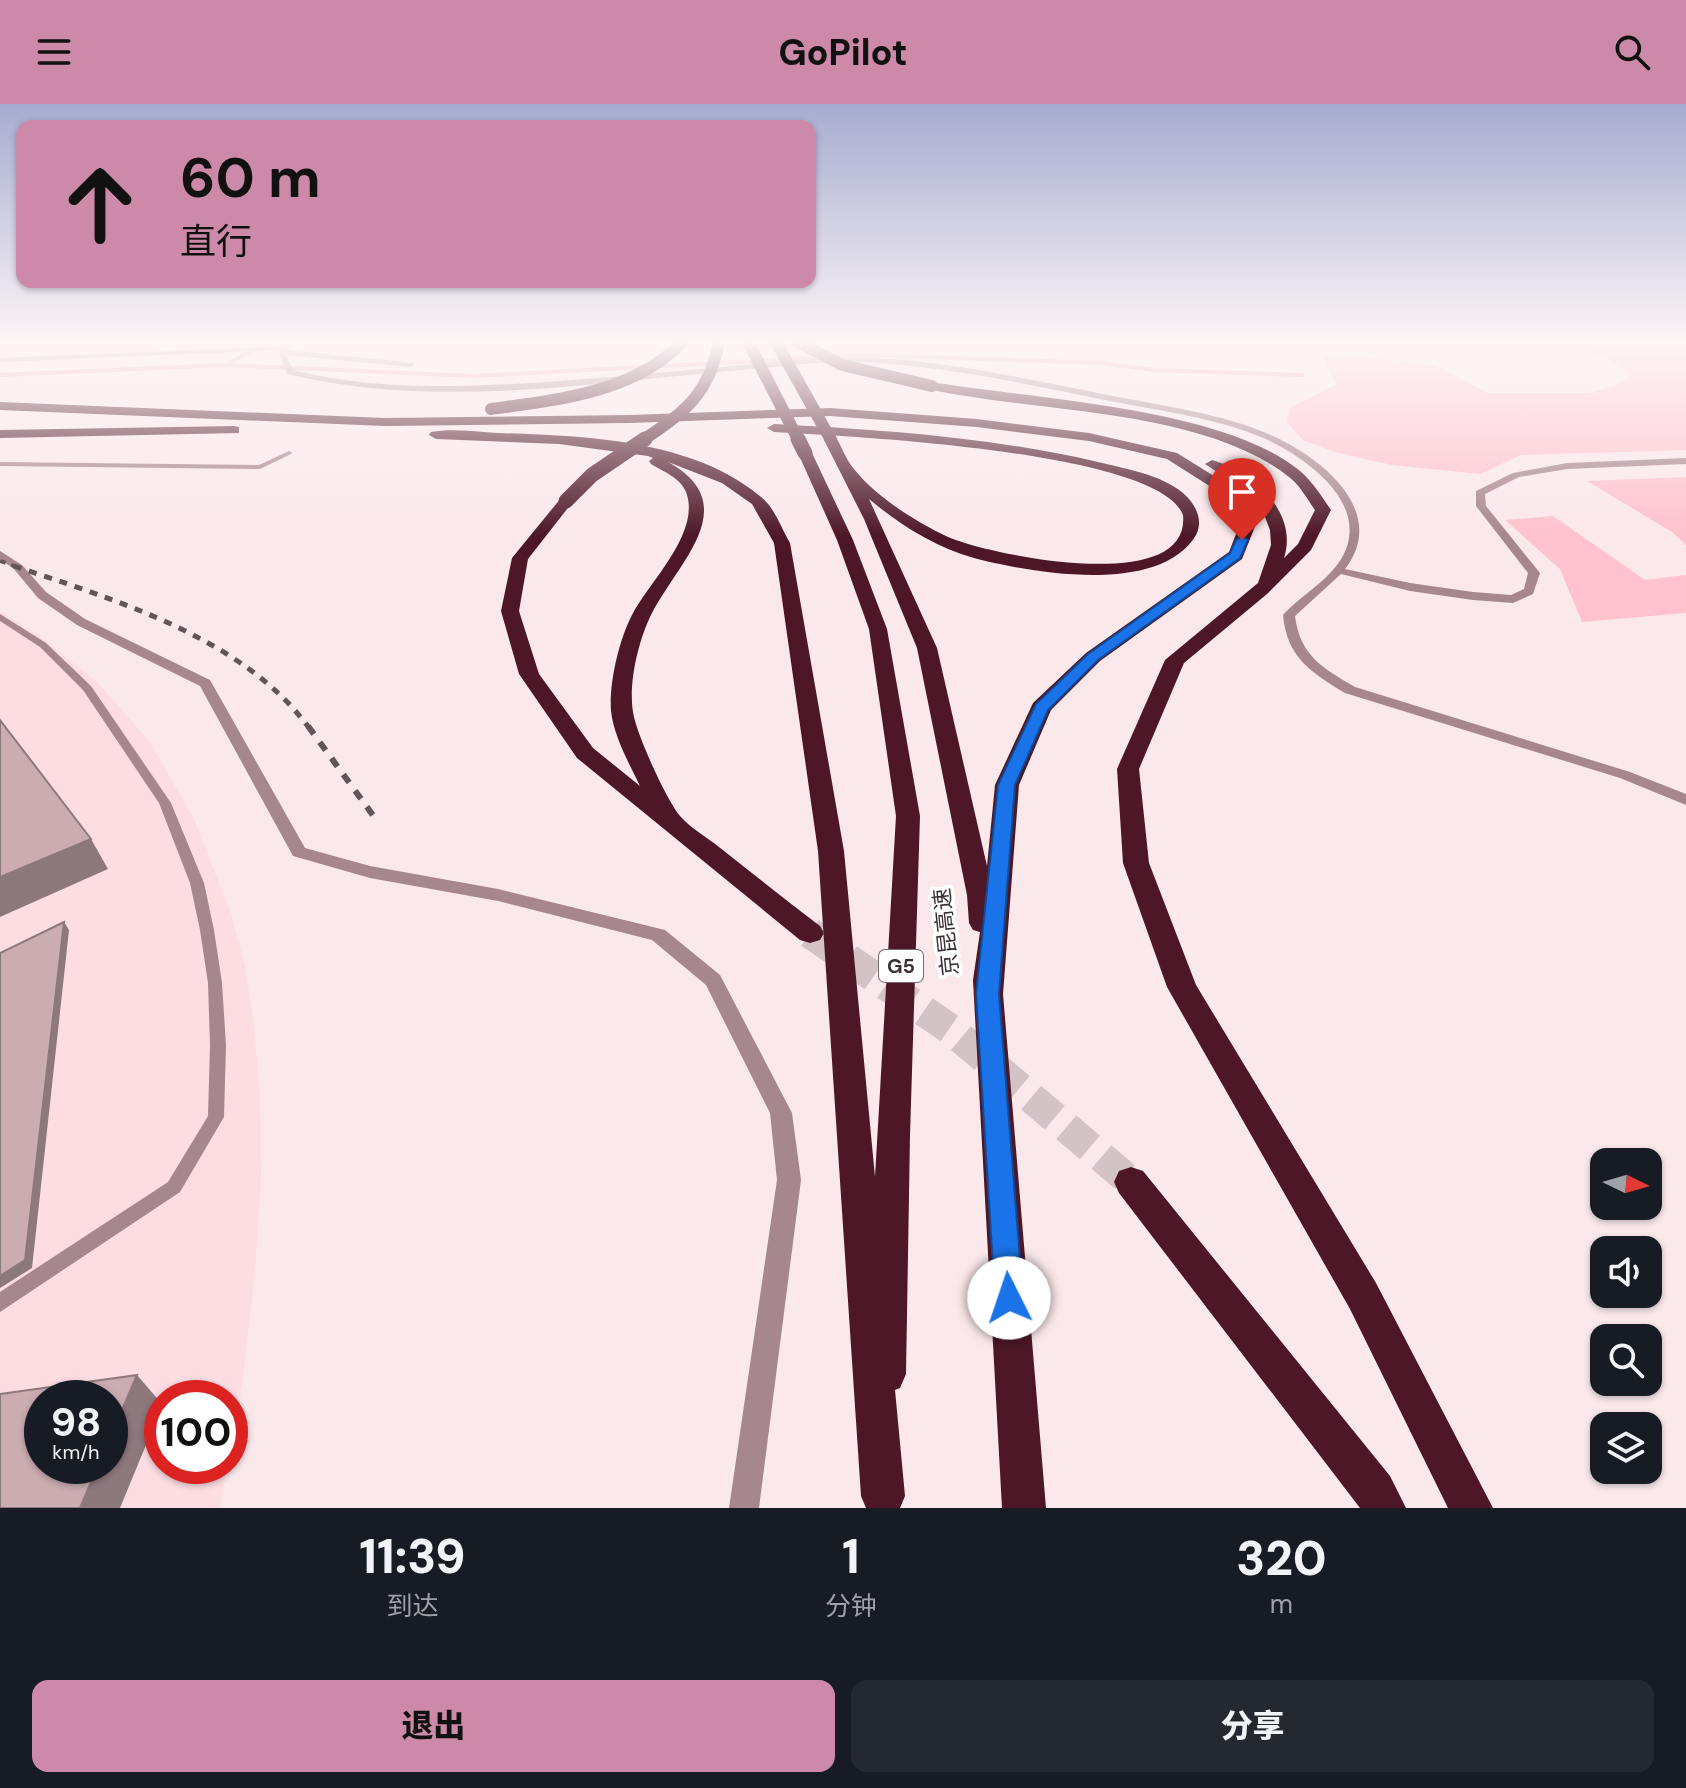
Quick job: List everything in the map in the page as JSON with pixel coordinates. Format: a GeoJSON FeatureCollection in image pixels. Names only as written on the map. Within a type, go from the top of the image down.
{"type":"FeatureCollection","features":[{"type":"Feature","properties":{"kind":"highway"},"geometry":{"type":"LineString","coordinates":[[0,406],[385,422],[629,419],[831,426],[977,423],[1089,437],[1172,456],[1225,489],[1248,524],[1236,555],[1093,657],[1041,708],[1007,785],[988,994]]}},
{"type":"Feature","properties":{"kind":"highway"},"geometry":{"type":"LineString","coordinates":[[385,422],[512,406]]}},
{"type":"Feature","properties":{"kind":"highway"},"geometry":{"type":"LineString","coordinates":[[687,406],[669,422],[593,474],[566,501],[520,558],[510,611],[529,674],[585,753],[672,826],[810,933]]}},
{"type":"Feature","properties":{"kind":"highway","name":"京昆高速"},"geometry":{"type":"LineString","coordinates":[[781,406],[845,540],[878,629],[908,816],[892,1151],[882,1502]]}},
{"type":"Feature","properties":{"kind":"highway","name":"京昆高速"},"geometry":{"type":"LineString","coordinates":[[818,406],[831,426],[848,472],[872,519],[927,648],[980,895],[1024,1508]]}},
{"type":"Feature","properties":{"kind":"highway"},"geometry":{"type":"LineString","coordinates":[[1069,406],[1121,413],[1181,427],[1254,451],[1295,474],[1323,510],[1305,546],[1261,590],[1175,660],[1128,769],[1136,863],[1182,987],[1363,1296],[1471,1508]]}},
{"type":"Feature","properties":{"kind":"highway"},"geometry":{"type":"LineString","coordinates":[[831,426],[931,412],[1009,417],[1083,426],[1137,437],[1187,452],[1225,470],[1258,492],[1275,516],[1279,546],[1261,590]]}},
{"type":"Feature","properties":{"kind":"highway"},"geometry":{"type":"LineString","coordinates":[[290,441],[732,426],[862,433],[976,444],[1074,460],[1137,476],[1171,492],[1189,507],[1193,523],[1185,544],[1151,564],[1095,571],[1042,565],[979,554],[919,530],[879,502],[848,472]]}},
{"type":"Feature","properties":{"kind":"highway"},"geometry":{"type":"LineString","coordinates":[[0,434],[69,433],[290,441],[463,436],[624,448],[671,456],[707,468],[758,501],[782,543],[831,851],[882,1502]]}},
{"type":"Feature","properties":{"kind":"highway"},"geometry":{"type":"LineString","coordinates":[[624,448],[663,464],[685,480],[695,497],[697,525],[680,559],[641,616],[629,659],[622,712],[672,826]]}},
{"type":"Feature","properties":{"kind":"highway"},"geometry":{"type":"LineString","coordinates":[[1131,1182],[1375,1491],[1384,1508]]}},
{"type":"Feature","properties":{"kind":"street"},"geometry":{"type":"LineString","coordinates":[[1150,406],[1260,435],[1295,452],[1326,476],[1345,497],[1354,521],[1354,546],[1341,571],[1289,615],[1289,638],[1311,666],[1350,690],[1625,775],[1686,800]]}},
{"type":"Feature","properties":{"kind":"street"},"geometry":{"type":"LineString","coordinates":[[1341,571],[1410,587],[1513,599],[1529,591],[1534,573],[1481,506],[1480,493],[1516,475],[1567,466],[1686,461]]}},
{"type":"Feature","properties":{"kind":"street"},"geometry":{"type":"LineString","coordinates":[[0,554],[18,567],[42,595],[81,622],[205,683],[299,852],[370,872],[498,895],[658,935],[713,980],[781,1113],[789,1180],[744,1508]]}},
{"type":"Feature","properties":{"kind":"lane"},"geometry":{"type":"LineString","coordinates":[[0,464],[260,467],[290,441]]}},
{"type":"Feature","properties":{"kind":"lane"},"geometry":{"type":"LineString","coordinates":[[0,617],[43,645],[87,688],[165,803],[197,883],[215,983],[218,1045],[216,1117],[174,1187],[0,1303]]}},
{"type":"Feature","properties":{"kind":"shaded area"},"geometry":{"type":"Polygon","coordinates":[[[1295,406],[1686,406],[1686,450],[1521,455],[1480,474],[1392,465],[1338,453],[1303,440],[1287,422],[1290,408],[1295,406]]]}},
{"type":"Feature","properties":{"kind":"shaded area"},"geometry":{"type":"Polygon","coordinates":[[[1686,477],[1686,545],[1672,532],[1587,481],[1686,477]]]}},
{"type":"Feature","properties":{"kind":"shaded area"},"geometry":{"type":"Polygon","coordinates":[[[1553,516],[1645,580],[1686,575],[1686,613],[1582,622],[1560,569],[1505,520],[1553,516]]]}},
{"type":"Feature","properties":{"kind":"shaded area"},"geometry":{"type":"Polygon","coordinates":[[[0,612],[38,635],[97,682],[150,742],[195,821],[231,914],[245,966],[260,1095],[261,1176],[255,1272],[243,1380],[144,1380],[144,1484],[224,1484],[220,1508],[0,1508],[0,612]]]}},
{"type":"Feature","properties":{"kind":"building"},"geometry":{"type":"Polygon","coordinates":[[[0,720],[91,839],[0,877],[0,720]]]}},
{"type":"Feature","properties":{"kind":"building"},"geometry":{"type":"Polygon","coordinates":[[[64,922],[25,1260],[0,1276],[0,953],[64,922]]]}},
{"type":"Feature","properties":{"kind":"building"},"geometry":{"type":"Polygon","coordinates":[[[137,1375],[128,1396],[128,1380],[101,1380],[137,1375]]]}},
{"type":"Feature","properties":{"kind":"building"},"geometry":{"type":"Polygon","coordinates":[[[24,1391],[24,1484],[90,1484],[80,1508],[0,1508],[0,1394],[24,1391]]]}},
{"type":"Feature","properties":{"kind":"tunnel"},"geometry":{"type":"LineString","coordinates":[[810,933],[950,1029],[1131,1182]]}},
{"type":"Feature","properties":{"kind":"railway"},"geometry":{"type":"LineString","coordinates":[[0,561],[20,568]]}},
{"type":"Feature","properties":{"kind":"railway"},"geometry":{"type":"LineString","coordinates":[[14,566],[135,608],[214,646],[282,697],[309,728]]}},
{"type":"Feature","properties":{"kind":"railway"},"geometry":{"type":"LineString","coordinates":[[308,726],[375,818]]}},
{"type":"Feature","properties":{"kind":"route"},"geometry":{"type":"LineString","coordinates":[[1009,1298],[988,994],[1007,785],[1041,708],[1093,657],[1236,555],[1242,540]]}}]}
